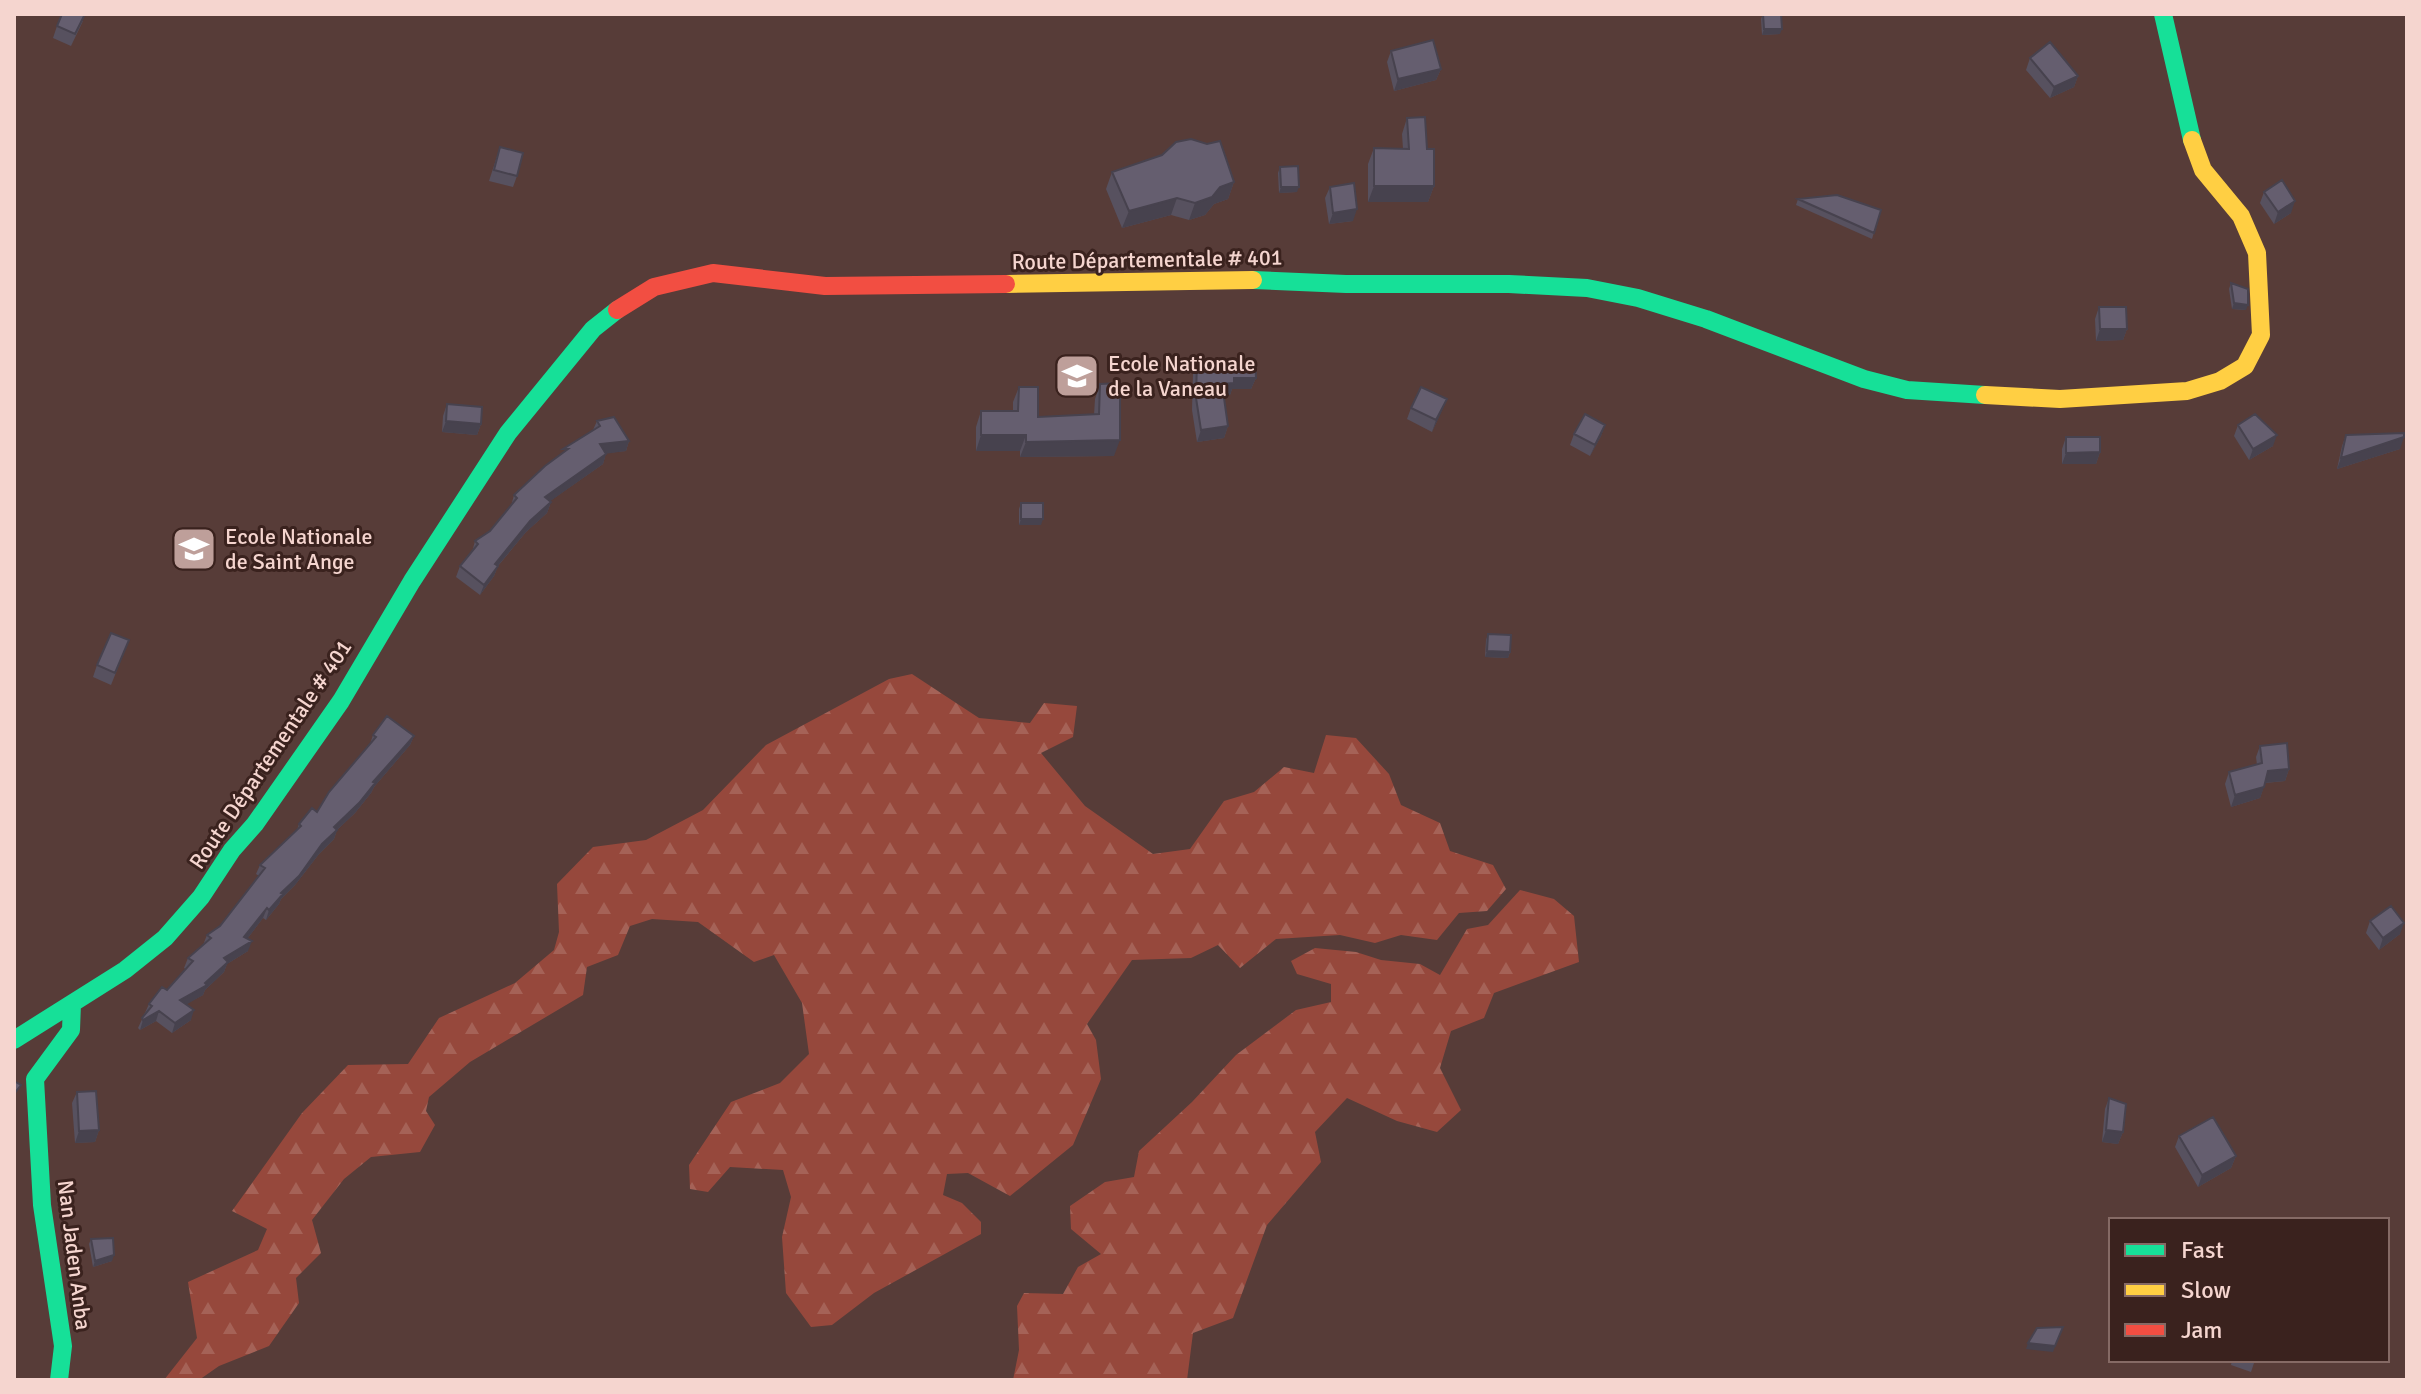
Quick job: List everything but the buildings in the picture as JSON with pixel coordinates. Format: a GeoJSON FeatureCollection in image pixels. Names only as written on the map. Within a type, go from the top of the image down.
{"type":"FeatureCollection","features":[{"type":"Feature","properties":{"kind":"main road","name":"Route Départementale # 401"},"geometry":{"type":"LineString","coordinates":[[14,1040],[125,970],[165,938],[201,897],[341,701],[412,581],[508,433],[593,329],[621,306],[654,287],[713,273],[825,286],[1271,280],[1587,288],[1638,298],[1706,319],[1864,379],[1907,390],[2060,399],[2187,391],[2220,381],[2245,366],[2261,335],[2261,296],[2257,253],[2241,216],[2203,170],[2189,133],[2163,14]]}},
{"type":"Feature","properties":{"kind":"main road","name":"Nan Jaden Anba"},"geometry":{"type":"LineString","coordinates":[[59,1380],[63,1346],[42,1205],[35,1079],[71,1030],[72,1004]]}},
{"type":"Feature","properties":{"kind":"green space"},"geometry":{"type":"Polygon","coordinates":[[[912,674],[979,718],[1030,723],[1044,703],[1077,706],[1073,737],[1041,753],[1085,806],[1153,854],[1190,849],[1224,801],[1254,792],[1284,767],[1314,773],[1326,735],[1356,738],[1389,774],[1401,805],[1440,823],[1450,851],[1493,865],[1506,889],[1487,911],[1459,913],[1437,940],[1401,935],[1375,943],[1340,935],[1276,939],[1240,968],[1218,945],[1191,958],[1132,960],[1087,1024],[1096,1040],[1101,1079],[1073,1145],[1010,1196],[968,1173],[947,1174],[943,1195],[962,1203],[981,1222],[981,1234],[874,1293],[832,1325],[811,1327],[786,1293],[782,1237],[791,1197],[783,1170],[730,1167],[708,1192],[690,1189],[689,1165],[731,1102],[780,1083],[809,1054],[802,1003],[774,955],[754,962],[698,922],[652,919],[630,926],[618,955],[587,967],[583,995],[470,1062],[429,1097],[426,1111],[435,1125],[420,1152],[371,1157],[344,1179],[312,1220],[321,1253],[296,1278],[299,1303],[269,1346],[219,1366],[199,1380],[164,1380],[197,1338],[188,1282],[258,1250],[267,1229],[232,1211],[302,1113],[348,1065],[408,1064],[439,1018],[515,983],[554,950],[559,932],[557,884],[593,847],[646,840],[703,810],[766,745],[889,679],[912,674]]]}},
{"type":"Feature","properties":{"kind":"green space"},"geometry":{"type":"Polygon","coordinates":[[[1520,890],[1554,899],[1574,916],[1579,962],[1494,993],[1484,1018],[1451,1031],[1440,1068],[1461,1110],[1437,1132],[1397,1121],[1347,1098],[1315,1132],[1321,1162],[1267,1225],[1233,1318],[1193,1333],[1187,1380],[1013,1380],[1019,1350],[1017,1306],[1024,1293],[1063,1294],[1078,1267],[1101,1254],[1071,1229],[1070,1206],[1105,1182],[1134,1177],[1139,1151],[1192,1102],[1236,1055],[1296,1010],[1331,1002],[1331,984],[1297,974],[1291,961],[1315,948],[1420,964],[1440,975],[1467,929],[1488,925],[1520,890]]]}},
{"type":"Feature","properties":{"kind":"traffic: fast"},"geometry":{"type":"LineString","coordinates":[[2163,14],[2192,140]]}},
{"type":"Feature","properties":{"kind":"traffic: fast"},"geometry":{"type":"LineString","coordinates":[[1253,280],[1587,288],[1638,298],[1706,319],[1864,379],[1907,390],[1985,395]]}},
{"type":"Feature","properties":{"kind":"traffic: fast"},"geometry":{"type":"LineString","coordinates":[[14,1040],[125,970],[165,938],[201,897],[341,701],[412,581],[508,433],[593,329],[617,310]]}},
{"type":"Feature","properties":{"kind":"traffic: fast"},"geometry":{"type":"LineString","coordinates":[[59,1380],[63,1346],[42,1205],[35,1079],[71,1030],[72,1004]]}},
{"type":"Feature","properties":{"kind":"traffic: slow"},"geometry":{"type":"LineString","coordinates":[[1985,395],[2060,399],[2187,391],[2220,381],[2245,366],[2261,335],[2257,253],[2241,216],[2203,170],[2192,140]]}},
{"type":"Feature","properties":{"kind":"traffic: slow"},"geometry":{"type":"LineString","coordinates":[[1006,284],[1253,280]]}},
{"type":"Feature","properties":{"kind":"traffic: jam"},"geometry":{"type":"LineString","coordinates":[[617,310],[654,287],[713,273],[825,286],[1006,284]]}},
{"type":"Feature","properties":{"kind":"place","name":"Ecole Nationale de la Vaneau"},"geometry":{"type":"Point","coordinates":[1077,376]}},
{"type":"Feature","properties":{"kind":"place","name":"Ecole Nationale de Saint Ange"},"geometry":{"type":"Point","coordinates":[194,549]}}]}
